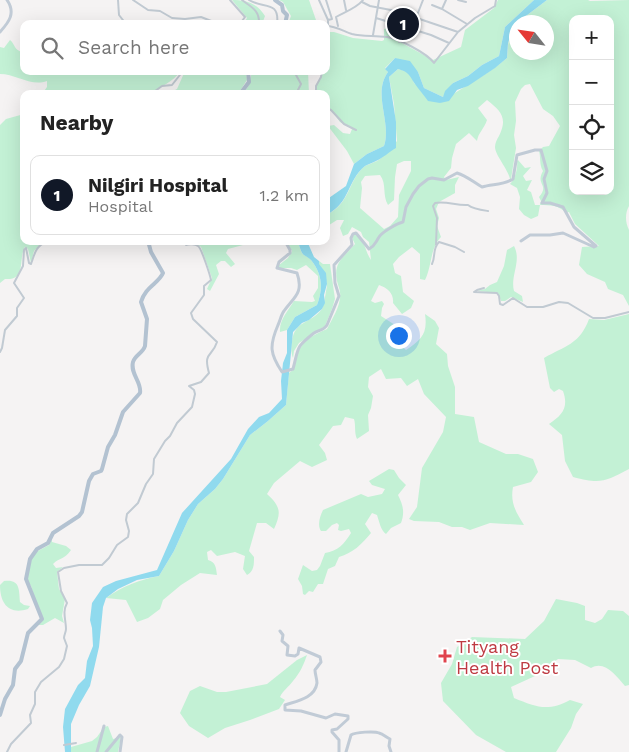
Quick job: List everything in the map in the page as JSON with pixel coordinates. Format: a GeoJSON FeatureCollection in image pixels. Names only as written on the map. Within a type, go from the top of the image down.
{"type":"FeatureCollection","features":[{"type":"Feature","properties":{"kind":"main road"},"geometry":{"type":"LineString","coordinates":[[275,0],[282,5],[283,11],[287,15],[285,20]]}},
{"type":"Feature","properties":{"kind":"main road"},"geometry":{"type":"LineString","coordinates":[[243,90],[249,82],[248,75]]}},
{"type":"Feature","properties":{"kind":"main road"},"geometry":{"type":"LineString","coordinates":[[0,715],[5,699],[13,685],[15,670],[21,661],[28,633],[42,619],[26,579],[30,559],[37,549],[48,543],[53,533],[82,512],[88,481],[92,474],[102,469],[108,447],[115,435],[123,412],[140,393],[140,386],[134,376],[133,365],[134,358],[145,346],[147,319],[141,302],[144,294],[160,278],[163,272],[150,245]]}},
{"type":"Feature","properties":{"kind":"street"},"geometry":{"type":"LineString","coordinates":[[0,32],[12,16],[11,7],[7,0]]}},
{"type":"Feature","properties":{"kind":"street"},"geometry":{"type":"LineString","coordinates":[[118,0],[119,15],[123,20]]}},
{"type":"Feature","properties":{"kind":"street"},"geometry":{"type":"LineString","coordinates":[[133,0],[148,10],[160,11],[172,18],[201,17],[209,20]]}},
{"type":"Feature","properties":{"kind":"street"},"geometry":{"type":"LineString","coordinates":[[230,0],[245,17],[243,20]]}},
{"type":"Feature","properties":{"kind":"street"},"geometry":{"type":"LineString","coordinates":[[242,0],[259,15],[259,20]]}},
{"type":"Feature","properties":{"kind":"street"},"geometry":{"type":"LineString","coordinates":[[249,0],[273,6],[277,12],[277,20]]}},
{"type":"Feature","properties":{"kind":"street"},"geometry":{"type":"LineString","coordinates":[[319,0],[328,20],[332,19],[326,0]]}},
{"type":"Feature","properties":{"kind":"street"},"geometry":{"type":"LineString","coordinates":[[344,0],[346,10]]}},
{"type":"Feature","properties":{"kind":"street"},"geometry":{"type":"LineString","coordinates":[[373,35],[379,0]]}},
{"type":"Feature","properties":{"kind":"street"},"geometry":{"type":"LineString","coordinates":[[416,18],[423,0]]}},
{"type":"Feature","properties":{"kind":"street"},"geometry":{"type":"LineString","coordinates":[[442,9],[446,0]]}},
{"type":"Feature","properties":{"kind":"street"},"geometry":{"type":"LineString","coordinates":[[458,0],[466,2]]}},
{"type":"Feature","properties":{"kind":"street"},"geometry":{"type":"LineString","coordinates":[[330,26],[353,34],[391,38],[410,46],[427,56],[434,63],[458,32],[495,6],[496,0]]}},
{"type":"Feature","properties":{"kind":"street"},"geometry":{"type":"LineString","coordinates":[[338,28],[336,17],[346,10],[356,8],[363,1],[370,6],[379,7],[458,32]]}},
{"type":"Feature","properties":{"kind":"street"},"geometry":{"type":"LineString","coordinates":[[432,5],[467,24]]}},
{"type":"Feature","properties":{"kind":"street"},"geometry":{"type":"LineString","coordinates":[[376,18],[431,35],[449,44]]}},
{"type":"Feature","properties":{"kind":"street"},"geometry":{"type":"LineString","coordinates":[[399,42],[402,26]]}},
{"type":"Feature","properties":{"kind":"street"},"geometry":{"type":"LineString","coordinates":[[156,90],[161,86],[172,85],[180,75]]}},
{"type":"Feature","properties":{"kind":"street"},"geometry":{"type":"LineString","coordinates":[[296,75],[300,84],[298,90]]}},
{"type":"Feature","properties":{"kind":"street"},"geometry":{"type":"LineString","coordinates":[[316,90],[322,75]]}},
{"type":"Feature","properties":{"kind":"street"},"geometry":{"type":"LineString","coordinates":[[330,110],[344,124],[356,130]]}},
{"type":"Feature","properties":{"kind":"street"},"geometry":{"type":"LineString","coordinates":[[287,245],[290,254],[280,262],[277,268],[297,273],[300,283],[294,301],[284,312],[272,342],[272,357],[282,372],[293,369],[297,348],[327,325],[339,296],[335,283],[334,265],[352,245],[351,238],[353,234],[360,236],[369,249],[376,245],[380,235],[397,223],[404,222],[406,207],[412,194],[428,179],[444,180],[458,173],[472,179],[474,183],[482,187],[498,185],[513,179],[517,155],[541,150],[547,171],[544,179],[547,193],[542,203],[563,207],[574,227],[596,246],[591,246],[563,233],[530,235],[522,241]]}},
{"type":"Feature","properties":{"kind":"street"},"geometry":{"type":"LineString","coordinates":[[432,264],[435,258],[436,245],[437,218],[433,206],[435,203],[456,203],[488,211]]}},
{"type":"Feature","properties":{"kind":"street"},"geometry":{"type":"LineString","coordinates":[[436,245],[440,242],[464,252]]}},
{"type":"Feature","properties":{"kind":"street"},"geometry":{"type":"LineString","coordinates":[[0,352],[5,330],[17,316],[17,308],[24,298],[14,283],[23,266],[24,250],[26,248],[28,251],[29,263],[31,264],[34,252],[40,245]]}},
{"type":"Feature","properties":{"kind":"street"},"geometry":{"type":"LineString","coordinates":[[7,752],[11,744],[30,722],[30,715],[35,704],[35,692],[38,686],[59,667],[64,659],[67,643],[64,638],[66,631],[64,615],[67,603],[61,591],[58,572],[64,568],[80,565],[102,564],[109,558],[117,545],[128,537],[127,514],[138,503],[146,484],[154,474],[154,459],[177,422],[192,407],[195,394],[194,390],[189,386],[201,382],[209,374],[208,356],[218,342],[193,319],[191,313],[204,295],[204,286],[211,280],[201,248],[197,245]]}},
{"type":"Feature","properties":{"kind":"street"},"geometry":{"type":"LineString","coordinates":[[484,288],[474,292],[497,293],[500,304],[503,305],[513,298],[527,307],[543,308],[559,302],[568,304],[592,318],[605,318],[629,312]]}},
{"type":"Feature","properties":{"kind":"street"},"geometry":{"type":"LineString","coordinates":[[280,631],[283,635],[282,641],[288,646],[287,655],[295,656],[298,654],[299,648],[320,658],[321,662],[315,670],[317,684],[312,692],[303,700],[285,705],[285,710],[301,711],[326,718],[335,714],[348,716],[348,719],[332,730],[339,740],[339,752]]}},
{"type":"Feature","properties":{"kind":"street"},"geometry":{"type":"LineString","coordinates":[[97,752],[104,726]]}},
{"type":"Feature","properties":{"kind":"street"},"geometry":{"type":"LineString","coordinates":[[346,752],[351,735],[355,732],[365,734],[376,732],[390,739],[389,746],[391,752]]}},
{"type":"Feature","properties":{"kind":"street"},"geometry":{"type":"LineString","coordinates":[[106,752],[120,735],[122,737],[120,752]]}},
{"type":"Feature","properties":{"kind":"street"},"geometry":{"type":"LineString","coordinates":[[64,745],[76,744]]}},
{"type":"Feature","properties":{"kind":"green space"},"geometry":{"type":"Polygon","coordinates":[[[232,0],[255,5],[265,16],[264,20],[246,20],[247,18],[232,0]]]}},
{"type":"Feature","properties":{"kind":"green space"},"geometry":{"type":"Polygon","coordinates":[[[279,0],[309,0],[316,20],[290,20],[291,16],[283,2],[279,0]]]}},
{"type":"Feature","properties":{"kind":"green space"},"geometry":{"type":"Polygon","coordinates":[[[498,0],[534,0],[518,15],[509,15],[509,23],[505,27],[499,56],[482,65],[468,76],[453,83],[443,97],[424,88],[418,72],[395,58],[385,68],[388,72],[382,89],[386,127],[384,146],[367,154],[354,164],[347,151],[330,129],[330,126],[334,125],[343,133],[350,134],[352,129],[340,122],[330,110],[330,90],[317,90],[317,85],[322,75],[330,75],[330,32],[353,38],[382,41],[384,40],[384,29],[390,27],[391,37],[433,60],[461,47],[465,30],[494,8],[498,0]]]}},
{"type":"Feature","properties":{"kind":"green space"},"geometry":{"type":"Polygon","coordinates":[[[547,0],[629,0],[629,206],[626,218],[629,230],[629,306],[623,295],[608,289],[605,282],[587,274],[579,265],[582,247],[599,246],[575,224],[569,212],[566,213],[560,208],[540,205],[539,197],[543,189],[541,176],[543,171],[539,151],[543,147],[549,146],[560,126],[553,116],[543,109],[530,84],[525,85],[515,102],[516,121],[514,135],[516,148],[510,179],[495,147],[502,130],[502,115],[487,100],[478,108],[487,120],[477,141],[469,133],[456,144],[451,168],[444,177],[446,180],[459,177],[455,185],[455,193],[439,202],[436,209],[439,218],[437,226],[441,237],[435,246],[425,280],[420,279],[420,254],[412,247],[393,264],[395,273],[401,276],[403,292],[414,301],[411,308],[402,314],[393,303],[390,292],[379,285],[371,301],[375,303],[382,301],[384,304],[381,316],[395,325],[392,337],[406,350],[422,336],[426,321],[425,314],[435,321],[439,328],[436,344],[447,354],[448,366],[455,387],[455,414],[474,417],[479,442],[506,454],[518,454],[533,459],[538,472],[531,482],[513,487],[512,493],[516,511],[524,525],[490,523],[470,530],[462,527],[452,527],[439,522],[409,519],[417,507],[422,468],[443,432],[446,417],[424,394],[418,379],[407,386],[401,378],[386,379],[381,369],[369,377],[368,387],[373,396],[368,415],[369,431],[357,439],[354,419],[345,417],[341,425],[333,426],[319,445],[325,453],[327,460],[312,467],[300,461],[274,483],[267,494],[277,506],[278,518],[274,529],[266,523],[257,523],[249,551],[254,557],[251,572],[247,575],[243,569],[245,556],[235,552],[217,556],[211,550],[207,552],[208,560],[214,564],[217,575],[200,573],[181,585],[163,600],[160,609],[148,618],[137,622],[126,600],[106,598],[131,584],[159,576],[198,504],[223,479],[250,435],[286,405],[289,373],[294,369],[300,348],[313,336],[327,329],[337,309],[340,300],[340,290],[336,274],[338,264],[355,244],[352,238],[355,234],[363,243],[371,260],[369,242],[363,237],[361,232],[352,227],[348,234],[343,236],[340,228],[344,220],[337,220],[330,224],[330,212],[340,205],[345,198],[359,171],[380,159],[397,141],[394,104],[389,77],[398,69],[405,71],[411,75],[414,83],[440,103],[507,58],[509,40],[509,60],[554,60],[554,15],[527,15],[547,0]],[[411,161],[397,164],[394,200],[388,205],[380,175],[365,176],[361,182],[360,208],[384,229],[390,226],[398,217],[399,195],[411,171],[411,161]]]}},
{"type":"Feature","properties":{"kind":"green space"},"geometry":{"type":"Polygon","coordinates":[[[10,40],[20,51],[20,75],[178,75],[155,90],[45,90],[47,81],[35,82],[0,74],[0,47],[4,48],[10,40]]]}},
{"type":"Feature","properties":{"kind":"green space"},"geometry":{"type":"Polygon","coordinates":[[[183,75],[246,75],[247,80],[241,90],[175,90],[183,75]]]}},
{"type":"Feature","properties":{"kind":"green space"},"geometry":{"type":"Polygon","coordinates":[[[251,75],[308,75],[309,90],[246,90],[251,75]]]}},
{"type":"Feature","properties":{"kind":"green space"},"geometry":{"type":"Polygon","coordinates":[[[20,115],[20,245],[39,245],[34,251],[31,263],[28,249],[25,247],[19,273],[12,279],[5,279],[0,283],[0,125],[6,119],[20,115]]]}},
{"type":"Feature","properties":{"kind":"green space"},"geometry":{"type":"Polygon","coordinates":[[[518,160],[525,168],[531,167],[523,176],[526,181],[532,180],[527,190],[531,192],[535,205],[540,205],[538,216],[531,219],[519,209],[520,197],[517,188],[510,184],[516,173],[518,160]]]}},
{"type":"Feature","properties":{"kind":"green space"},"geometry":{"type":"Polygon","coordinates":[[[198,245],[243,245],[228,249],[226,253],[235,264],[231,267],[225,261],[221,261],[216,265],[219,274],[210,291],[207,289],[212,278],[201,247],[198,245]]]}},
{"type":"Feature","properties":{"kind":"green space"},"geometry":{"type":"Polygon","coordinates":[[[288,245],[299,245],[302,253],[310,259],[318,271],[321,288],[317,305],[295,317],[287,330],[280,332],[282,320],[294,301],[315,301],[313,296],[318,288],[318,276],[306,265],[297,270],[279,268],[279,265],[288,258],[292,251],[288,245]]]}},
{"type":"Feature","properties":{"kind":"green space"},"geometry":{"type":"Polygon","coordinates":[[[514,246],[517,257],[513,285],[514,291],[522,296],[523,302],[511,297],[501,301],[498,293],[477,291],[497,282],[504,266],[507,250],[514,246]]]}},
{"type":"Feature","properties":{"kind":"green space"},"geometry":{"type":"Polygon","coordinates":[[[319,261],[323,264],[330,264],[335,299],[325,326],[299,343],[294,351],[293,358],[291,346],[293,335],[299,326],[318,314],[322,309],[327,283],[318,263],[319,261]]]}},
{"type":"Feature","properties":{"kind":"green space"},"geometry":{"type":"Polygon","coordinates":[[[629,314],[629,469],[602,481],[590,481],[573,477],[565,461],[562,435],[549,424],[563,411],[565,397],[563,391],[559,389],[554,392],[550,388],[544,358],[576,339],[589,319],[604,320],[629,314]]]}},
{"type":"Feature","properties":{"kind":"green space"},"geometry":{"type":"Polygon","coordinates":[[[389,469],[394,470],[406,485],[398,495],[403,509],[401,523],[391,528],[386,534],[381,528],[377,515],[372,513],[365,524],[371,533],[368,537],[353,551],[339,557],[335,566],[328,569],[323,584],[318,584],[313,592],[309,591],[305,595],[303,594],[302,586],[298,579],[303,565],[312,571],[317,570],[325,553],[334,551],[351,533],[349,529],[338,530],[339,525],[337,523],[326,531],[321,531],[319,523],[323,510],[361,494],[368,497],[382,494],[385,489],[372,485],[369,481],[389,469]]]}},
{"type":"Feature","properties":{"kind":"green space"},"geometry":{"type":"Polygon","coordinates":[[[52,539],[52,542],[66,546],[71,550],[53,564],[56,568],[63,567],[57,572],[59,589],[65,599],[62,616],[64,623],[55,618],[43,625],[37,625],[42,621],[31,586],[27,580],[32,556],[49,545],[52,539]]]}},
{"type":"Feature","properties":{"kind":"green space"},"geometry":{"type":"Polygon","coordinates":[[[4,581],[16,583],[19,589],[20,602],[30,606],[28,609],[11,609],[4,603],[0,592],[0,585],[4,581]]]}},
{"type":"Feature","properties":{"kind":"green space"},"geometry":{"type":"Polygon","coordinates":[[[556,599],[585,606],[585,620],[595,623],[602,619],[608,610],[623,611],[629,616],[629,685],[625,686],[610,670],[601,666],[591,668],[575,660],[558,659],[535,676],[511,687],[514,698],[536,706],[555,706],[570,700],[583,704],[576,714],[571,728],[556,752],[506,752],[476,735],[443,701],[441,683],[452,664],[457,647],[472,637],[525,639],[544,621],[556,599]]]}},
{"type":"Feature","properties":{"kind":"green space"},"geometry":{"type":"Polygon","coordinates":[[[307,655],[298,675],[281,695],[280,697],[285,700],[279,709],[225,728],[208,738],[189,726],[180,713],[190,691],[200,686],[217,692],[226,692],[267,684],[297,660],[307,655]]]}},
{"type":"Feature","properties":{"kind":"green space"},"geometry":{"type":"Polygon","coordinates":[[[108,726],[113,739],[121,737],[118,752],[71,752],[71,747],[92,741],[104,727],[108,726]]]}},
{"type":"Feature","properties":{"kind":"water"},"geometry":{"type":"Polygon","coordinates":[[[534,0],[547,0],[527,15],[518,15],[534,0]]]}},
{"type":"Feature","properties":{"kind":"water"},"geometry":{"type":"Polygon","coordinates":[[[509,23],[507,58],[468,86],[457,90],[449,101],[440,103],[428,101],[404,71],[398,69],[389,77],[396,122],[396,148],[379,160],[365,166],[355,178],[345,198],[330,212],[330,197],[346,186],[354,164],[367,154],[384,146],[386,127],[382,89],[388,72],[385,69],[395,58],[410,61],[418,72],[424,88],[443,97],[445,91],[453,83],[468,76],[482,65],[499,56],[505,27],[509,23]]]}},
{"type":"Feature","properties":{"kind":"water"},"geometry":{"type":"Polygon","coordinates":[[[299,245],[309,245],[314,257],[319,261],[319,264],[326,273],[325,303],[322,309],[293,332],[286,405],[250,435],[223,479],[198,504],[159,576],[137,580],[118,589],[106,598],[103,607],[99,647],[90,686],[71,724],[71,752],[65,752],[63,727],[65,709],[78,685],[85,678],[87,661],[93,646],[90,620],[92,603],[103,587],[116,581],[157,570],[182,513],[231,459],[248,429],[259,417],[269,413],[282,399],[281,381],[283,363],[287,353],[287,330],[295,317],[317,305],[321,288],[318,271],[311,260],[302,253],[299,245]]]}},
{"type":"Feature","properties":{"kind":"place","name":"Nilgiri Hospital"},"geometry":{"type":"Point","coordinates":[403,24]}},
{"type":"Feature","properties":{"kind":"place","name":"Tityang Health Post"},"geometry":{"type":"Point","coordinates":[445,656]}}]}
